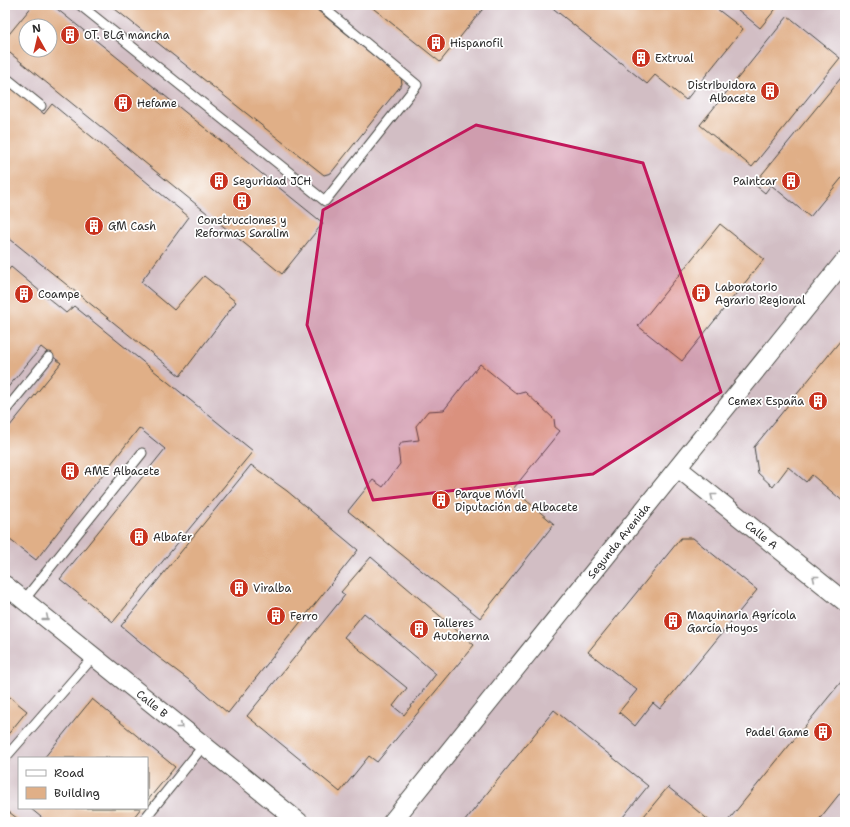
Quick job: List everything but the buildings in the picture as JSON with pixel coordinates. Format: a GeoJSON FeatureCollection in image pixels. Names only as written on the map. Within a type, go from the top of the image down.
{"type":"FeatureCollection","features":[{"type":"Feature","properties":{"kind":"street","name":"Segunda Avenida"},"geometry":{"type":"LineString","coordinates":[[392,822],[845,260]]}},
{"type":"Feature","properties":{"kind":"street","name":"Calle A"},"geometry":{"type":"LineString","coordinates":[[678,468],[845,602]]}},
{"type":"Feature","properties":{"kind":"street","name":"Calle B"},"geometry":{"type":"LineString","coordinates":[[5,585],[298,822]]}},
{"type":"Feature","properties":{"kind":"lane"},"geometry":{"type":"LineString","coordinates":[[80,5],[324,201],[417,85],[320,5]]}},
{"type":"Feature","properties":{"kind":"lane"},"geometry":{"type":"LineString","coordinates":[[5,77],[41,106]]}},
{"type":"Feature","properties":{"kind":"lane"},"geometry":{"type":"LineString","coordinates":[[5,411],[49,357]]}},
{"type":"Feature","properties":{"kind":"lane"},"geometry":{"type":"LineString","coordinates":[[24,600],[142,453]]}},
{"type":"Feature","properties":{"kind":"lane"},"geometry":{"type":"LineString","coordinates":[[5,758],[94,656]]}},
{"type":"Feature","properties":{"kind":"lane"},"geometry":{"type":"LineString","coordinates":[[142,822],[204,745]]}},
{"type":"Feature","properties":{"kind":"highlighted area"},"geometry":{"type":"Polygon","coordinates":[[[476,125],[643,163],[721,392],[593,474],[373,500],[307,325],[323,210],[476,125]]]}},
{"type":"Feature","properties":{"kind":"shaded area"},"geometry":{"type":"Polygon","coordinates":[[[5,5],[845,5],[845,822],[5,822],[5,5]]]}},
{"type":"Feature","properties":{"kind":"place","name":"OT. BLG mancha"},"geometry":{"type":"Point","coordinates":[70,35]}},
{"type":"Feature","properties":{"kind":"place","name":"Hispanofil"},"geometry":{"type":"Point","coordinates":[436,43]}},
{"type":"Feature","properties":{"kind":"place","name":"Extrual"},"geometry":{"type":"Point","coordinates":[641,58]}},
{"type":"Feature","properties":{"kind":"place","name":"Distribuidora Albacete"},"geometry":{"type":"Point","coordinates":[770,91]}},
{"type":"Feature","properties":{"kind":"place","name":"Hefame"},"geometry":{"type":"Point","coordinates":[123,103]}},
{"type":"Feature","properties":{"kind":"place","name":"Seguridad JCH"},"geometry":{"type":"Point","coordinates":[219,181]}},
{"type":"Feature","properties":{"kind":"place","name":"Paintcar"},"geometry":{"type":"Point","coordinates":[791,181]}},
{"type":"Feature","properties":{"kind":"place","name":"Construcciones y Reformas Saralim"},"geometry":{"type":"Point","coordinates":[242,201]}},
{"type":"Feature","properties":{"kind":"place","name":"GM Cash"},"geometry":{"type":"Point","coordinates":[94,226]}},
{"type":"Feature","properties":{"kind":"place","name":"Laboratorio Agrario Regional"},"geometry":{"type":"Point","coordinates":[701,293]}},
{"type":"Feature","properties":{"kind":"place","name":"Coampe"},"geometry":{"type":"Point","coordinates":[24,294]}},
{"type":"Feature","properties":{"kind":"place","name":"Cemex España"},"geometry":{"type":"Point","coordinates":[818,401]}},
{"type":"Feature","properties":{"kind":"place","name":"AME Albacete"},"geometry":{"type":"Point","coordinates":[70,471]}},
{"type":"Feature","properties":{"kind":"place","name":"Parque Móvil Diputación de Albacete"},"geometry":{"type":"Point","coordinates":[441,500]}},
{"type":"Feature","properties":{"kind":"place","name":"Albafer"},"geometry":{"type":"Point","coordinates":[139,537]}},
{"type":"Feature","properties":{"kind":"place","name":"Viralba"},"geometry":{"type":"Point","coordinates":[239,588]}},
{"type":"Feature","properties":{"kind":"place","name":"Ferro"},"geometry":{"type":"Point","coordinates":[276,616]}},
{"type":"Feature","properties":{"kind":"place","name":"Maquinaria Agrícola García Hoyos"},"geometry":{"type":"Point","coordinates":[673,621]}},
{"type":"Feature","properties":{"kind":"place","name":"Talleres Autoherna"},"geometry":{"type":"Point","coordinates":[419,629]}},
{"type":"Feature","properties":{"kind":"place","name":"Padel Game"},"geometry":{"type":"Point","coordinates":[823,732]}}]}
